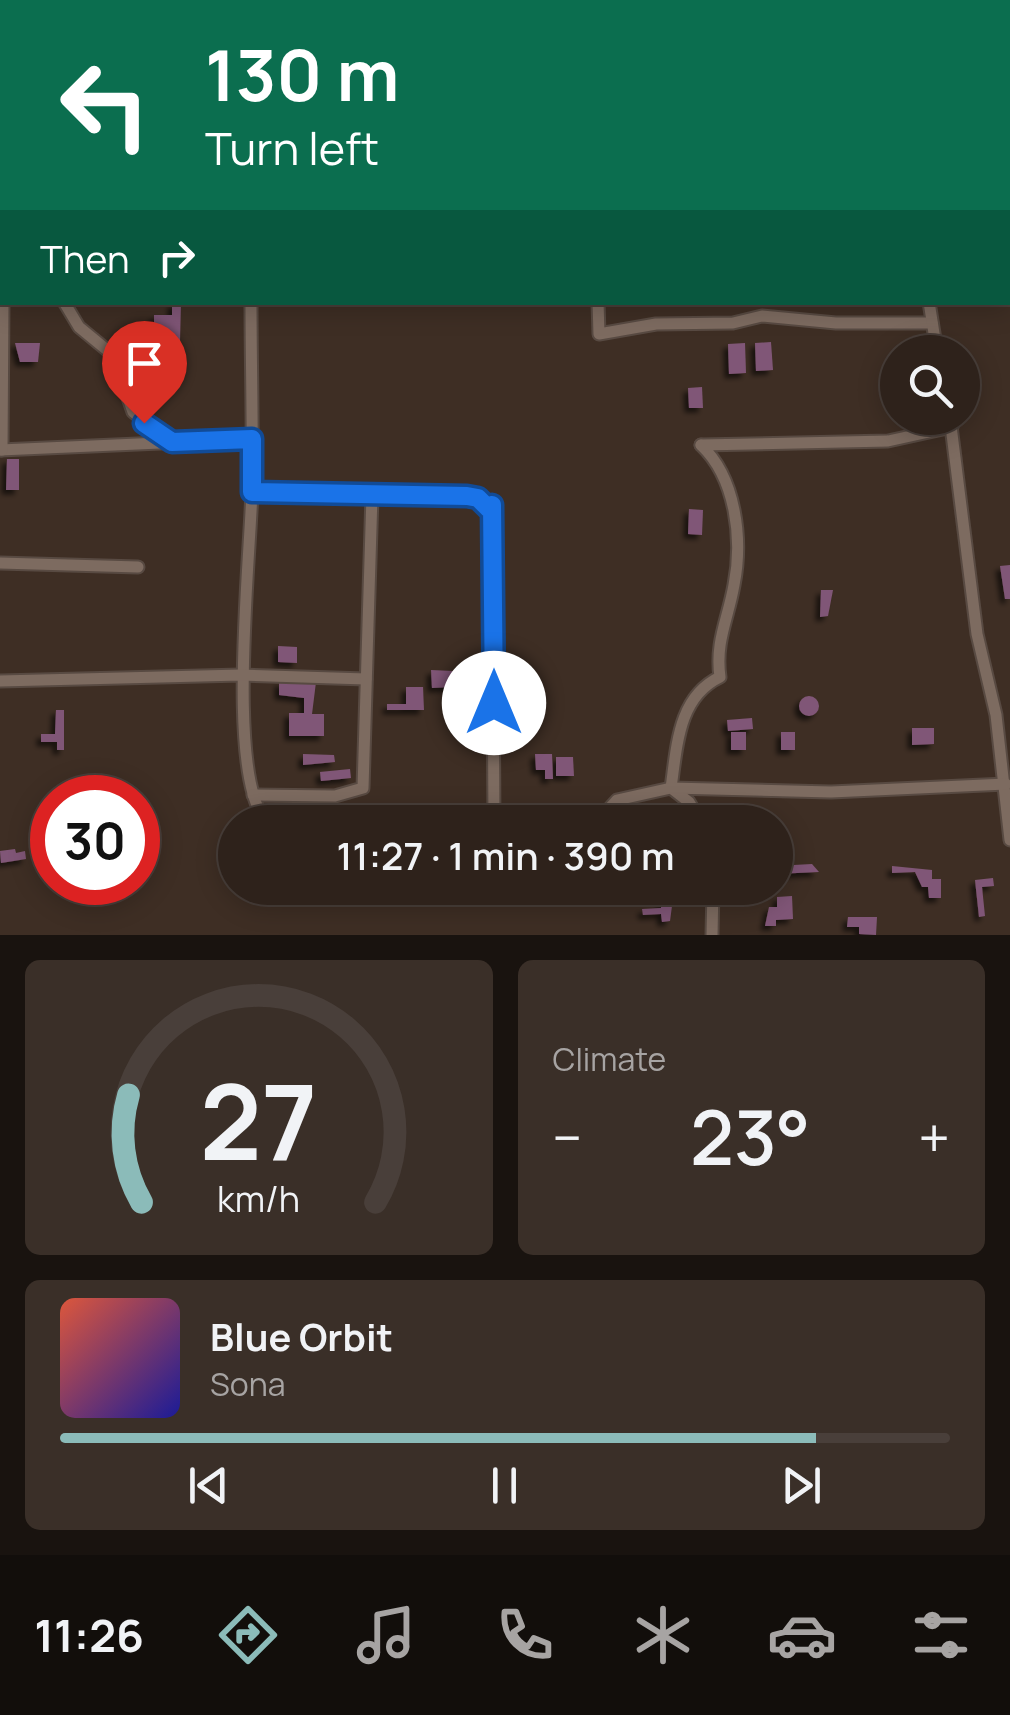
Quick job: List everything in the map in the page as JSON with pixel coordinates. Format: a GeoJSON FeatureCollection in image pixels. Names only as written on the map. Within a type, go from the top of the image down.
{"type":"FeatureCollection","features":[{"type":"Feature","properties":{"kind":"street"},"geometry":{"type":"LineString","coordinates":[[3,305],[1,450],[252,439]]}},
{"type":"Feature","properties":{"kind":"street"},"geometry":{"type":"LineString","coordinates":[[66,305],[79,327],[113,355],[133,412],[172,442]]}},
{"type":"Feature","properties":{"kind":"street"},"geometry":{"type":"LineString","coordinates":[[251,305],[252,492],[241,675],[253,795],[258,805]]}},
{"type":"Feature","properties":{"kind":"street"},"geometry":{"type":"LineString","coordinates":[[598,305],[598,334],[656,324],[733,323],[762,316],[836,324],[932,322]]}},
{"type":"Feature","properties":{"kind":"street"},"geometry":{"type":"LineString","coordinates":[[929,305],[934,335]]}},
{"type":"Feature","properties":{"kind":"street"},"geometry":{"type":"LineString","coordinates":[[671,788],[681,719],[704,685],[720,677],[716,652],[734,584],[733,517],[727,477],[701,446],[888,441],[908,435]]}},
{"type":"Feature","properties":{"kind":"street"},"geometry":{"type":"LineString","coordinates":[[952,435],[953,466],[965,514],[972,602],[1006,784],[1010,840]]}},
{"type":"Feature","properties":{"kind":"street"},"geometry":{"type":"LineString","coordinates":[[252,492],[467,496],[478,498],[489,509],[492,505],[494,805]]}},
{"type":"Feature","properties":{"kind":"street"},"geometry":{"type":"LineString","coordinates":[[253,795],[335,796],[363,788],[372,495]]}},
{"type":"Feature","properties":{"kind":"street"},"geometry":{"type":"LineString","coordinates":[[0,563],[138,567]]}},
{"type":"Feature","properties":{"kind":"street"},"geometry":{"type":"LineString","coordinates":[[0,680],[241,675],[366,679]]}},
{"type":"Feature","properties":{"kind":"street"},"geometry":{"type":"LineString","coordinates":[[612,805],[617,800],[671,788],[831,792],[1006,784]]}},
{"type":"Feature","properties":{"kind":"street"},"geometry":{"type":"LineString","coordinates":[[671,788],[691,805]]}},
{"type":"Feature","properties":{"kind":"street"},"geometry":{"type":"LineString","coordinates":[[712,935],[713,905]]}},
{"type":"Feature","properties":{"kind":"building"},"geometry":{"type":"Polygon","coordinates":[[[172,305],[181,305],[180,342],[171,342],[171,331],[154,331],[154,315],[172,315],[172,305]]]}},
{"type":"Feature","properties":{"kind":"building"},"geometry":{"type":"Polygon","coordinates":[[[771,342],[773,370],[756,371],[755,343],[771,342]]]}},
{"type":"Feature","properties":{"kind":"building"},"geometry":{"type":"Polygon","coordinates":[[[15,343],[40,343],[38,362],[20,362],[15,343]]]}},
{"type":"Feature","properties":{"kind":"building"},"geometry":{"type":"Polygon","coordinates":[[[745,343],[746,373],[729,374],[728,344],[745,343]]]}},
{"type":"Feature","properties":{"kind":"building"},"geometry":{"type":"Polygon","coordinates":[[[702,387],[703,408],[689,408],[688,388],[702,387]]]}},
{"type":"Feature","properties":{"kind":"building"},"geometry":{"type":"Polygon","coordinates":[[[7,459],[19,459],[19,490],[6,490],[7,459]]]}},
{"type":"Feature","properties":{"kind":"building"},"geometry":{"type":"Polygon","coordinates":[[[689,509],[703,510],[702,535],[688,534],[689,509]]]}},
{"type":"Feature","properties":{"kind":"building"},"geometry":{"type":"Polygon","coordinates":[[[1010,565],[1010,599],[1005,599],[1000,566],[1010,565]]]}},
{"type":"Feature","properties":{"kind":"building"},"geometry":{"type":"Polygon","coordinates":[[[821,590],[833,590],[828,616],[820,617],[821,590]]]}},
{"type":"Feature","properties":{"kind":"building"},"geometry":{"type":"Polygon","coordinates":[[[278,646],[297,647],[297,663],[278,662],[278,646]]]}},
{"type":"Feature","properties":{"kind":"building"},"geometry":{"type":"Polygon","coordinates":[[[431,670],[453,671],[454,687],[432,688],[431,670]]]}},
{"type":"Feature","properties":{"kind":"building"},"geometry":{"type":"Polygon","coordinates":[[[279,682],[316,682],[312,714],[324,714],[324,736],[289,736],[289,713],[304,713],[304,698],[279,695],[279,682]]]}},
{"type":"Feature","properties":{"kind":"building"},"geometry":{"type":"Polygon","coordinates":[[[406,687],[423,687],[424,710],[387,710],[387,704],[406,704],[406,687]]]}},
{"type":"Feature","properties":{"kind":"building"},"geometry":{"type":"Polygon","coordinates":[[[809,696],[819,706],[809,716],[799,706],[809,696]]]}},
{"type":"Feature","properties":{"kind":"building"},"geometry":{"type":"Polygon","coordinates":[[[56,710],[64,710],[64,750],[57,750],[57,742],[41,742],[41,734],[55,734],[56,710]]]}},
{"type":"Feature","properties":{"kind":"building"},"geometry":{"type":"Polygon","coordinates":[[[752,718],[753,729],[728,731],[727,720],[752,718]]]}},
{"type":"Feature","properties":{"kind":"building"},"geometry":{"type":"Polygon","coordinates":[[[912,728],[934,728],[934,744],[912,745],[912,728]]]}},
{"type":"Feature","properties":{"kind":"building"},"geometry":{"type":"Polygon","coordinates":[[[731,732],[746,732],[746,750],[731,750],[731,732]]]}},
{"type":"Feature","properties":{"kind":"building"},"geometry":{"type":"Polygon","coordinates":[[[781,732],[795,732],[795,750],[781,750],[781,732]]]}},
{"type":"Feature","properties":{"kind":"building"},"geometry":{"type":"Polygon","coordinates":[[[303,754],[334,755],[335,762],[303,765],[303,754]]]}},
{"type":"Feature","properties":{"kind":"building"},"geometry":{"type":"Polygon","coordinates":[[[535,754],[552,754],[553,779],[545,779],[545,770],[536,770],[535,754]]]}},
{"type":"Feature","properties":{"kind":"building"},"geometry":{"type":"Polygon","coordinates":[[[556,757],[573,757],[574,776],[556,776],[556,757]]]}},
{"type":"Feature","properties":{"kind":"building"},"geometry":{"type":"Polygon","coordinates":[[[350,769],[351,778],[321,781],[320,772],[350,769]]]}},
{"type":"Feature","properties":{"kind":"building"},"geometry":{"type":"Polygon","coordinates":[[[15,849],[16,853],[25,851],[26,859],[1,863],[0,851],[15,849]]]}},
{"type":"Feature","properties":{"kind":"building"},"geometry":{"type":"Polygon","coordinates":[[[812,864],[819,872],[793,873],[793,865],[812,864]]]}},
{"type":"Feature","properties":{"kind":"building"},"geometry":{"type":"Polygon","coordinates":[[[892,866],[932,870],[932,879],[941,879],[941,898],[929,898],[928,887],[922,887],[915,872],[892,873],[892,866]]]}},
{"type":"Feature","properties":{"kind":"building"},"geometry":{"type":"Polygon","coordinates":[[[993,878],[994,886],[982,887],[985,916],[979,917],[975,880],[993,878]]]}},
{"type":"Feature","properties":{"kind":"building"},"geometry":{"type":"Polygon","coordinates":[[[792,905],[793,919],[776,920],[776,926],[765,926],[769,907],[792,905]]]}},
{"type":"Feature","properties":{"kind":"building"},"geometry":{"type":"Polygon","coordinates":[[[672,906],[670,921],[662,922],[661,914],[643,915],[642,909],[672,906]]]}},
{"type":"Feature","properties":{"kind":"building"},"geometry":{"type":"Polygon","coordinates":[[[848,917],[877,917],[876,935],[859,934],[859,927],[847,927],[848,917]]]}},
{"type":"Feature","properties":{"kind":"route"},"geometry":{"type":"LineString","coordinates":[[144,423],[172,442],[252,439],[252,492],[467,496],[478,498],[489,509],[492,505],[494,703]]}}]}
